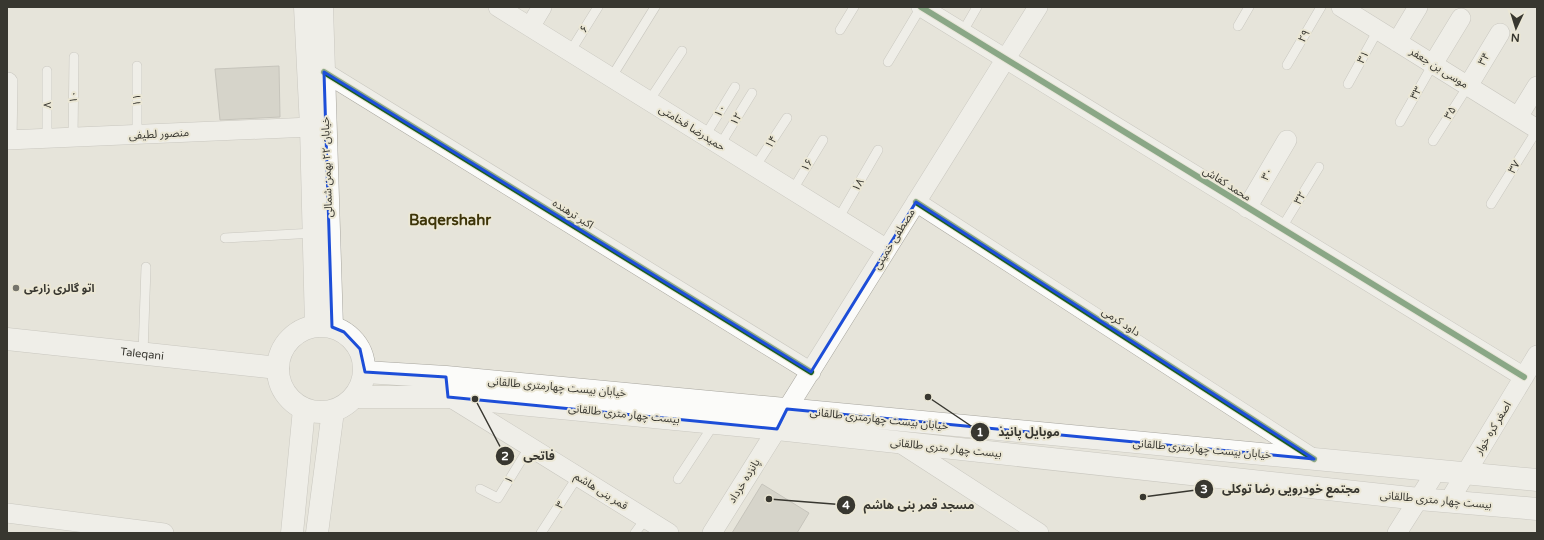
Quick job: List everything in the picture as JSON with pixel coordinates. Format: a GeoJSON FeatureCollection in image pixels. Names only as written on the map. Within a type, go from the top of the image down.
{"type":"FeatureCollection","features":[{"type":"Feature","properties":{"kind":"main road","name":"خیابان ۲۲ بهمن شمالی"},"geometry":{"type":"LineString","coordinates":[[305,7],[311,127],[314,233],[324,326]]}},
{"type":"Feature","properties":{"kind":"main road","name":"خیابان ۲۲ بهمن شمالی"},"geometry":{"type":"LineString","coordinates":[[322,7],[324,72],[324,326]]}},
{"type":"Feature","properties":{"kind":"main road"},"geometry":{"type":"LineString","coordinates":[[324,326],[348,335],[360,349],[364,361],[365,372],[362,385],[355,397],[345,406],[333,411],[318,412],[304,409],[293,402],[284,392],[279,380],[278,368],[280,356],[285,344],[304,329],[324,326]]}},
{"type":"Feature","properties":{"kind":"main road","name":"Taleqani"},"geometry":{"type":"LineString","coordinates":[[7,339],[278,368]]}},
{"type":"Feature","properties":{"kind":"main road","name":"خیابان بیست چهارمتری طالقانی"},"geometry":{"type":"LineString","coordinates":[[365,372],[447,387],[787,410],[1537,480]]}},
{"type":"Feature","properties":{"kind":"main road","name":"بیست چهار متری طالقانی"},"geometry":{"type":"LineString","coordinates":[[355,397],[447,387],[714,423],[1419,499],[1537,509]]}},
{"type":"Feature","properties":{"kind":"main road"},"geometry":{"type":"LineString","coordinates":[[292,533],[304,409]]}},
{"type":"Feature","properties":{"kind":"main road"},"geometry":{"type":"LineString","coordinates":[[777,429],[787,410]]}},
{"type":"Feature","properties":{"kind":"main road"},"geometry":{"type":"LineString","coordinates":[[317,533],[333,411]]}},
{"type":"Feature","properties":{"kind":"street","name":"حمیدرضا فخامتی"},"geometry":{"type":"LineString","coordinates":[[498,7],[887,249]]}},
{"type":"Feature","properties":{"kind":"street"},"geometry":{"type":"LineString","coordinates":[[530,27],[542,7]]}},
{"type":"Feature","properties":{"kind":"street","name":"محمد کفاش"},"geometry":{"type":"LineString","coordinates":[[921,7],[1524,377]]}},
{"type":"Feature","properties":{"kind":"street","name":"مصطفی خمینی"},"geometry":{"type":"LineString","coordinates":[[787,410],[1038,7]]}},
{"type":"Feature","properties":{"kind":"street","name":"موسی بن جعفر"},"geometry":{"type":"LineString","coordinates":[[1341,7],[1366,13],[1378,30],[1537,129]]}},
{"type":"Feature","properties":{"kind":"street"},"geometry":{"type":"LineString","coordinates":[[1397,42],[1418,7]]}},
{"type":"Feature","properties":{"kind":"street"},"geometry":{"type":"LineString","coordinates":[[1433,64],[1461,18]]}},
{"type":"Feature","properties":{"kind":"street","name":"۳۴"},"geometry":{"type":"LineString","coordinates":[[1468,86],[1500,32]]}},
{"type":"Feature","properties":{"kind":"street","name":"اکبر ترهنده"},"geometry":{"type":"LineString","coordinates":[[324,72],[811,372]]}},
{"type":"Feature","properties":{"kind":"street"},"geometry":{"type":"LineString","coordinates":[[7,140],[8,82]]}},
{"type":"Feature","properties":{"kind":"street"},"geometry":{"type":"LineString","coordinates":[[1518,117],[1537,86]]}},
{"type":"Feature","properties":{"kind":"street","name":"منصور لطیفی"},"geometry":{"type":"LineString","coordinates":[[7,140],[311,127]]}},
{"type":"Feature","properties":{"kind":"street","name":"۳۰"},"geometry":{"type":"LineString","coordinates":[[1247,208],[1287,140]]}},
{"type":"Feature","properties":{"kind":"street","name":"داود کرمی"},"geometry":{"type":"LineString","coordinates":[[916,202],[1314,459]]}},
{"type":"Feature","properties":{"kind":"street","name":"اصغر کره خوار"},"geometry":{"type":"LineString","coordinates":[[1449,501],[1537,355]]}},
{"type":"Feature","properties":{"kind":"street","name":"قمر بنی هاشم"},"geometry":{"type":"LineString","coordinates":[[447,387],[530,446],[578,476],[640,526],[669,533]]}},
{"type":"Feature","properties":{"kind":"street","name":"پانزده خرداد"},"geometry":{"type":"LineString","coordinates":[[712,533],[777,429]]}},
{"type":"Feature","properties":{"kind":"street"},"geometry":{"type":"LineString","coordinates":[[900,443],[1028,530]]}},
{"type":"Feature","properties":{"kind":"street"},"geometry":{"type":"LineString","coordinates":[[1399,532],[1437,470]]}},
{"type":"Feature","properties":{"kind":"street"},"geometry":{"type":"LineString","coordinates":[[7,513],[164,533]]}},
{"type":"Feature","properties":{"kind":"lane","name":"۶"},"geometry":{"type":"LineString","coordinates":[[570,52],[598,7]]}},
{"type":"Feature","properties":{"kind":"lane"},"geometry":{"type":"LineString","coordinates":[[611,78],[655,7]]}},
{"type":"Feature","properties":{"kind":"lane"},"geometry":{"type":"LineString","coordinates":[[840,30],[854,7]]}},
{"type":"Feature","properties":{"kind":"lane"},"geometry":{"type":"LineString","coordinates":[[888,62],[921,7]]}},
{"type":"Feature","properties":{"kind":"lane"},"geometry":{"type":"LineString","coordinates":[[962,33],[977,7]]}},
{"type":"Feature","properties":{"kind":"lane"},"geometry":{"type":"LineString","coordinates":[[1238,26],[1250,7]]}},
{"type":"Feature","properties":{"kind":"lane","name":"۲۹"},"geometry":{"type":"LineString","coordinates":[[1287,65],[1322,7]]}},
{"type":"Feature","properties":{"kind":"lane","name":"۳۱"},"geometry":{"type":"LineString","coordinates":[[1348,84],[1378,30]]}},
{"type":"Feature","properties":{"kind":"lane"},"geometry":{"type":"LineString","coordinates":[[649,101],[682,51]]}},
{"type":"Feature","properties":{"kind":"lane","name":"۱۰"},"geometry":{"type":"LineString","coordinates":[[73,138],[74,57]]}},
{"type":"Feature","properties":{"kind":"lane","name":"۳۳"},"geometry":{"type":"LineString","coordinates":[[1400,122],[1433,64]]}},
{"type":"Feature","properties":{"kind":"lane","name":"۱۱"},"geometry":{"type":"LineString","coordinates":[[137,66],[137,135]]}},
{"type":"Feature","properties":{"kind":"lane","name":"۸"},"geometry":{"type":"LineString","coordinates":[[47,71],[47,139]]}},
{"type":"Feature","properties":{"kind":"lane","name":"۳۵"},"geometry":{"type":"LineString","coordinates":[[1433,141],[1468,86]]}},
{"type":"Feature","properties":{"kind":"lane","name":"۱۰"},"geometry":{"type":"LineString","coordinates":[[712,141],[735,87]]}},
{"type":"Feature","properties":{"kind":"lane","name":"۱۲"},"geometry":{"type":"LineString","coordinates":[[712,141],[752,93]]}},
{"type":"Feature","properties":{"kind":"lane","name":"۱۴"},"geometry":{"type":"LineString","coordinates":[[754,167],[787,118]]}},
{"type":"Feature","properties":{"kind":"lane","name":"۳۷"},"geometry":{"type":"LineString","coordinates":[[1491,204],[1537,129]]}},
{"type":"Feature","properties":{"kind":"lane","name":"۱۶"},"geometry":{"type":"LineString","coordinates":[[792,191],[823,140]]}},
{"type":"Feature","properties":{"kind":"lane","name":"۱۸"},"geometry":{"type":"LineString","coordinates":[[838,219],[878,150]]}},
{"type":"Feature","properties":{"kind":"lane","name":"۳۲"},"geometry":{"type":"LineString","coordinates":[[1281,229],[1319,167]]}},
{"type":"Feature","properties":{"kind":"lane"},"geometry":{"type":"LineString","coordinates":[[225,238],[314,233]]}},
{"type":"Feature","properties":{"kind":"lane"},"geometry":{"type":"LineString","coordinates":[[143,354],[146,267]]}},
{"type":"Feature","properties":{"kind":"lane"},"geometry":{"type":"LineString","coordinates":[[678,479],[714,423]]}},
{"type":"Feature","properties":{"kind":"lane","name":"۱"},"geometry":{"type":"LineString","coordinates":[[480,489],[498,498],[530,446]]}},
{"type":"Feature","properties":{"kind":"lane","name":"۳"},"geometry":{"type":"LineString","coordinates":[[541,533],[578,476]]}},
{"type":"Feature","properties":{"kind":"highlighted area"},"geometry":{"type":"Polygon","coordinates":[[[324,72],[811,372],[916,202],[1314,459],[787,409],[777,429],[448,397],[446,377],[365,372],[360,349],[344,332],[332,327],[324,72]]]}},
{"type":"Feature","properties":{"kind":"building"},"geometry":{"type":"Polygon","coordinates":[[[279,66],[280,117],[220,120],[215,69],[279,66]]]}},
{"type":"Feature","properties":{"kind":"building"},"geometry":{"type":"Polygon","coordinates":[[[762,484],[809,513],[797,533],[732,533],[762,484]]]}},
{"type":"Feature","properties":{"kind":"cycle path"},"geometry":{"type":"LineString","coordinates":[[921,7],[1524,377]]}},
{"type":"Feature","properties":{"kind":"cycle path"},"geometry":{"type":"LineString","coordinates":[[324,72],[811,372]]}},
{"type":"Feature","properties":{"kind":"cycle path"},"geometry":{"type":"LineString","coordinates":[[916,202],[1314,459]]}},
{"type":"Feature","properties":{"kind":"place","name":"اتو گالری زارعی"},"geometry":{"type":"Point","coordinates":[16,288]}},
{"type":"Feature","properties":{"kind":"place","name":"موبایل پانیذ"},"geometry":{"type":"Point","coordinates":[928,397]}},
{"type":"Feature","properties":{"kind":"place","name":"فاتحی"},"geometry":{"type":"Point","coordinates":[475,399]}},
{"type":"Feature","properties":{"kind":"place","name":"مجتمع خودرویی رضا توکلی"},"geometry":{"type":"Point","coordinates":[1143,497]}},
{"type":"Feature","properties":{"kind":"place","name":"مسجد قمر بنی هاشم"},"geometry":{"type":"Point","coordinates":[769,499]}},
{"type":"Feature","properties":{"kind":"district","name":"Baqershahr"},"geometry":{"type":"Point","coordinates":[450,220]}}]}
